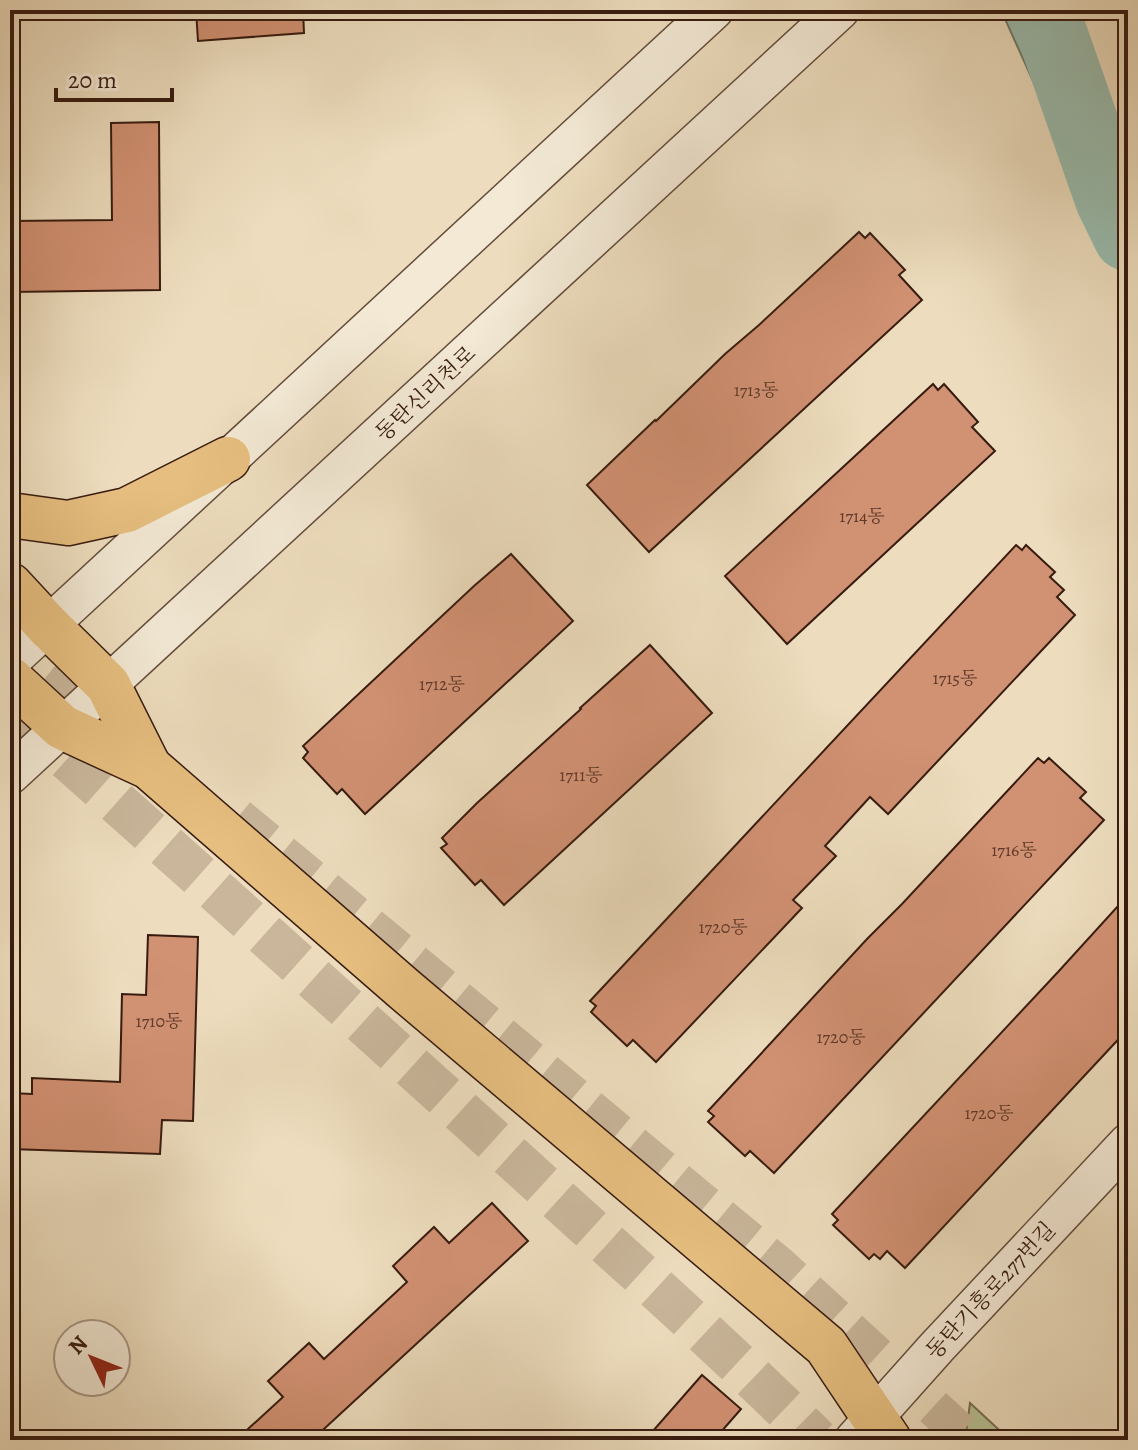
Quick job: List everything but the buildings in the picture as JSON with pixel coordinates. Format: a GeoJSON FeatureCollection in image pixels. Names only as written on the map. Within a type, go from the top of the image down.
{"type":"FeatureCollection","features":[{"type":"Feature","properties":{"kind":"main road"},"geometry":{"type":"LineString","coordinates":[[10,515],[68,523],[127,510],[228,459]]}},
{"type":"Feature","properties":{"kind":"main road"},"geometry":{"type":"LineString","coordinates":[[10,585],[108,685],[149,767]]}},
{"type":"Feature","properties":{"kind":"main road"},"geometry":{"type":"LineString","coordinates":[[10,679],[62,727],[149,767],[461,1039],[826,1346],[872,1432]]}},
{"type":"Feature","properties":{"kind":"street"},"geometry":{"type":"LineString","coordinates":[[10,661],[714,10]]}},
{"type":"Feature","properties":{"kind":"street","name":"동탄신리천로"},"geometry":{"type":"LineString","coordinates":[[10,775],[840,10]]}},
{"type":"Feature","properties":{"kind":"street","name":"동탄기흥로277번길"},"geometry":{"type":"LineString","coordinates":[[872,1432],[1128,1143]]}},
{"type":"Feature","properties":{"kind":"green space"},"geometry":{"type":"Polygon","coordinates":[[[970,1403],[1010,1440],[965,1440],[970,1403]]]}},
{"type":"Feature","properties":{"kind":"shaded area"},"geometry":{"type":"Polygon","coordinates":[[[1001,10],[1014,10],[1128,257],[1128,292],[1001,10]]]}},
{"type":"Feature","properties":{"kind":"waterway"},"geometry":{"type":"LineString","coordinates":[[1044,10],[1110,199],[1128,236]]}},
{"type":"Feature","properties":{"kind":"tunnel"},"geometry":{"type":"LineString","coordinates":[[10,631],[119,720]]}},
{"type":"Feature","properties":{"kind":"tunnel"},"geometry":{"type":"LineString","coordinates":[[18,715],[632,1266],[817,1440]]}},
{"type":"Feature","properties":{"kind":"tunnel"},"geometry":{"type":"LineString","coordinates":[[238,817],[780,1266],[969,1440]]}}]}
